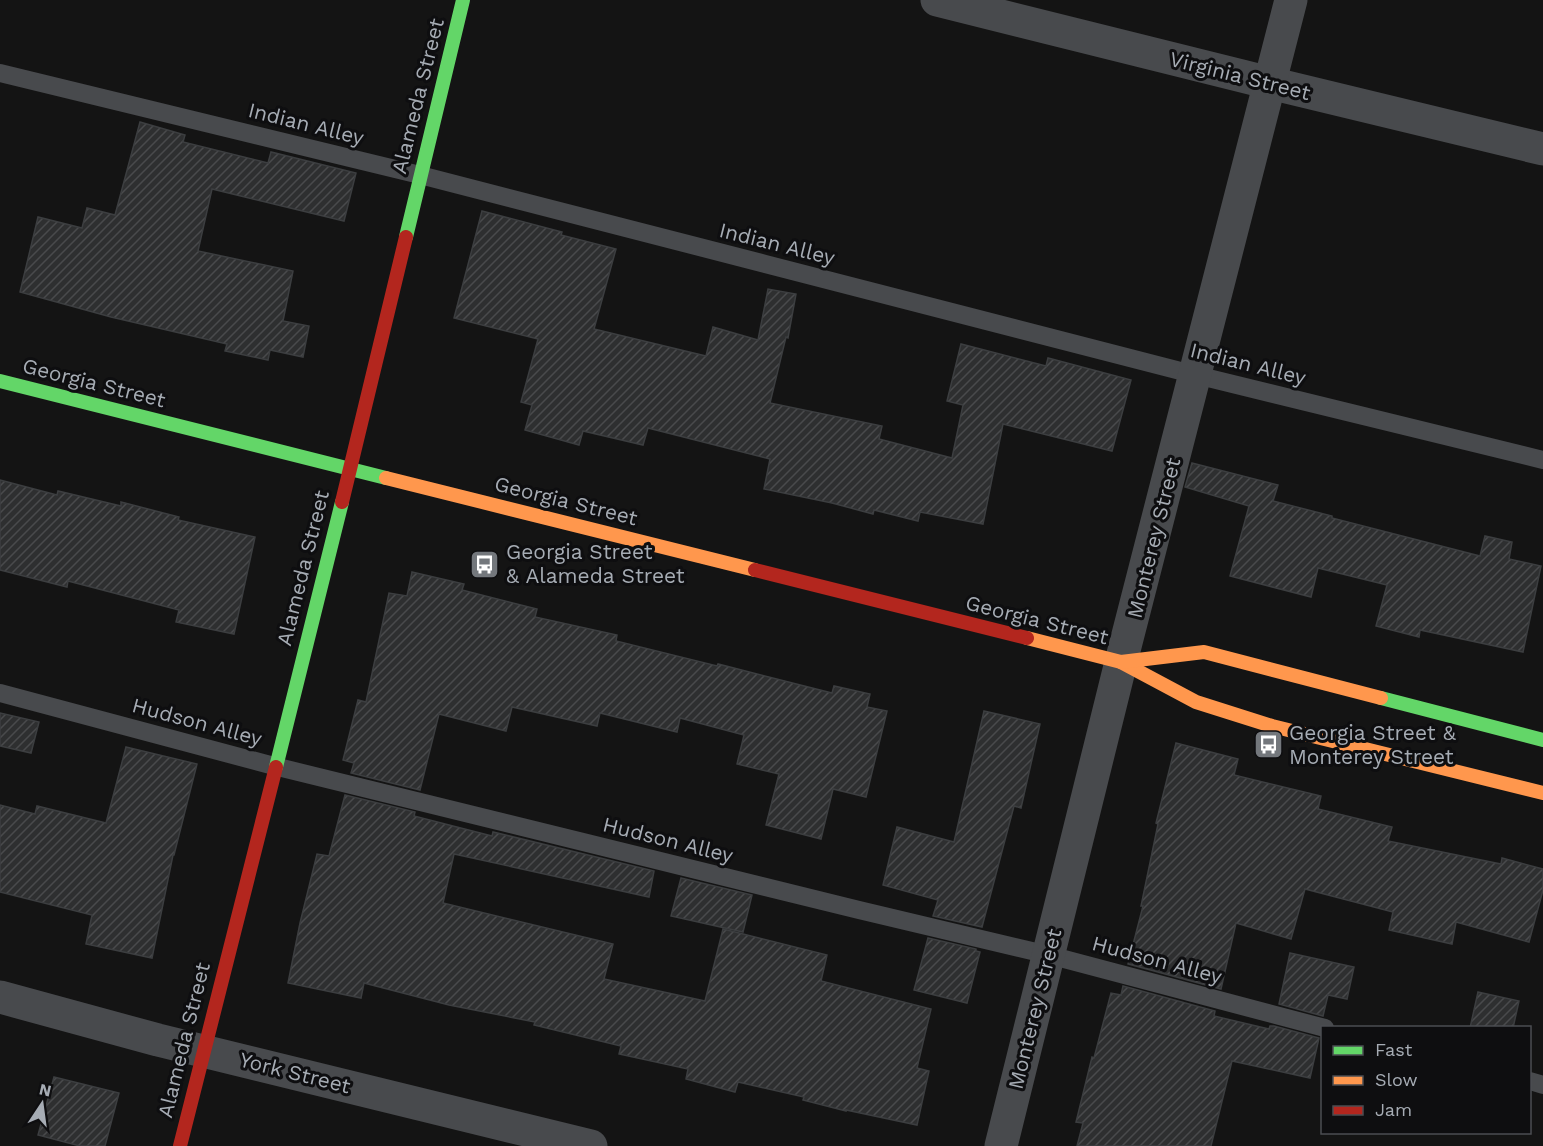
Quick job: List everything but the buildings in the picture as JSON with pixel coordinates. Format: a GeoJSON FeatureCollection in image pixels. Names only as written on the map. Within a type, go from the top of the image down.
{"type":"FeatureCollection","features":[{"type":"Feature","properties":{"kind":"main road","name":"Alameda Street"},"geometry":{"type":"LineString","coordinates":[[180,1146],[351,468],[463,0]]}},
{"type":"Feature","properties":{"kind":"main road","name":"Georgia Street"},"geometry":{"type":"LineString","coordinates":[[0,381],[1121,662],[1196,702],[1272,726],[1543,793]]}},
{"type":"Feature","properties":{"kind":"main road","name":"Georgia Street"},"geometry":{"type":"LineString","coordinates":[[1121,662],[1204,652],[1543,740]]}},
{"type":"Feature","properties":{"kind":"street","name":"Virginia Street"},"geometry":{"type":"LineString","coordinates":[[937,0],[1543,149]]}},
{"type":"Feature","properties":{"kind":"street","name":"Monterey Street"},"geometry":{"type":"LineString","coordinates":[[1001,1146],[1121,662],[1291,0]]}},
{"type":"Feature","properties":{"kind":"street","name":"York Street"},"geometry":{"type":"LineString","coordinates":[[0,997],[158,1040],[591,1146]]}},
{"type":"Feature","properties":{"kind":"lane","name":"Indian Alley"},"geometry":{"type":"LineString","coordinates":[[0,74],[420,175],[1196,375],[1543,460]]}},
{"type":"Feature","properties":{"kind":"lane","name":"Hudson Alley"},"geometry":{"type":"LineString","coordinates":[[0,693],[274,766],[1049,955],[1321,1027]]}},
{"type":"Feature","properties":{"kind":"traffic: fast"},"geometry":{"type":"LineString","coordinates":[[406,237],[463,0]]}},
{"type":"Feature","properties":{"kind":"traffic: fast"},"geometry":{"type":"LineString","coordinates":[[0,381],[386,478]]}},
{"type":"Feature","properties":{"kind":"traffic: fast"},"geometry":{"type":"LineString","coordinates":[[276,767],[342,502]]}},
{"type":"Feature","properties":{"kind":"traffic: fast"},"geometry":{"type":"LineString","coordinates":[[1381,698],[1543,740]]}},
{"type":"Feature","properties":{"kind":"traffic: slow"},"geometry":{"type":"LineString","coordinates":[[386,478],[755,570]]}},
{"type":"Feature","properties":{"kind":"traffic: slow"},"geometry":{"type":"LineString","coordinates":[[1027,638],[1121,662],[1196,702],[1272,726],[1543,793]]}},
{"type":"Feature","properties":{"kind":"traffic: slow"},"geometry":{"type":"LineString","coordinates":[[1121,662],[1204,652],[1381,698]]}},
{"type":"Feature","properties":{"kind":"traffic: jam"},"geometry":{"type":"LineString","coordinates":[[342,502],[406,237]]}},
{"type":"Feature","properties":{"kind":"traffic: jam"},"geometry":{"type":"LineString","coordinates":[[755,570],[1027,638]]}},
{"type":"Feature","properties":{"kind":"traffic: jam"},"geometry":{"type":"LineString","coordinates":[[180,1146],[276,767]]}},
{"type":"Feature","properties":{"kind":"place","name":"Georgia Street & Alameda Street"},"geometry":{"type":"Point","coordinates":[485,564]}},
{"type":"Feature","properties":{"kind":"place","name":"Georgia Street & Monterey Street"},"geometry":{"type":"Point","coordinates":[1268,745]}}]}
